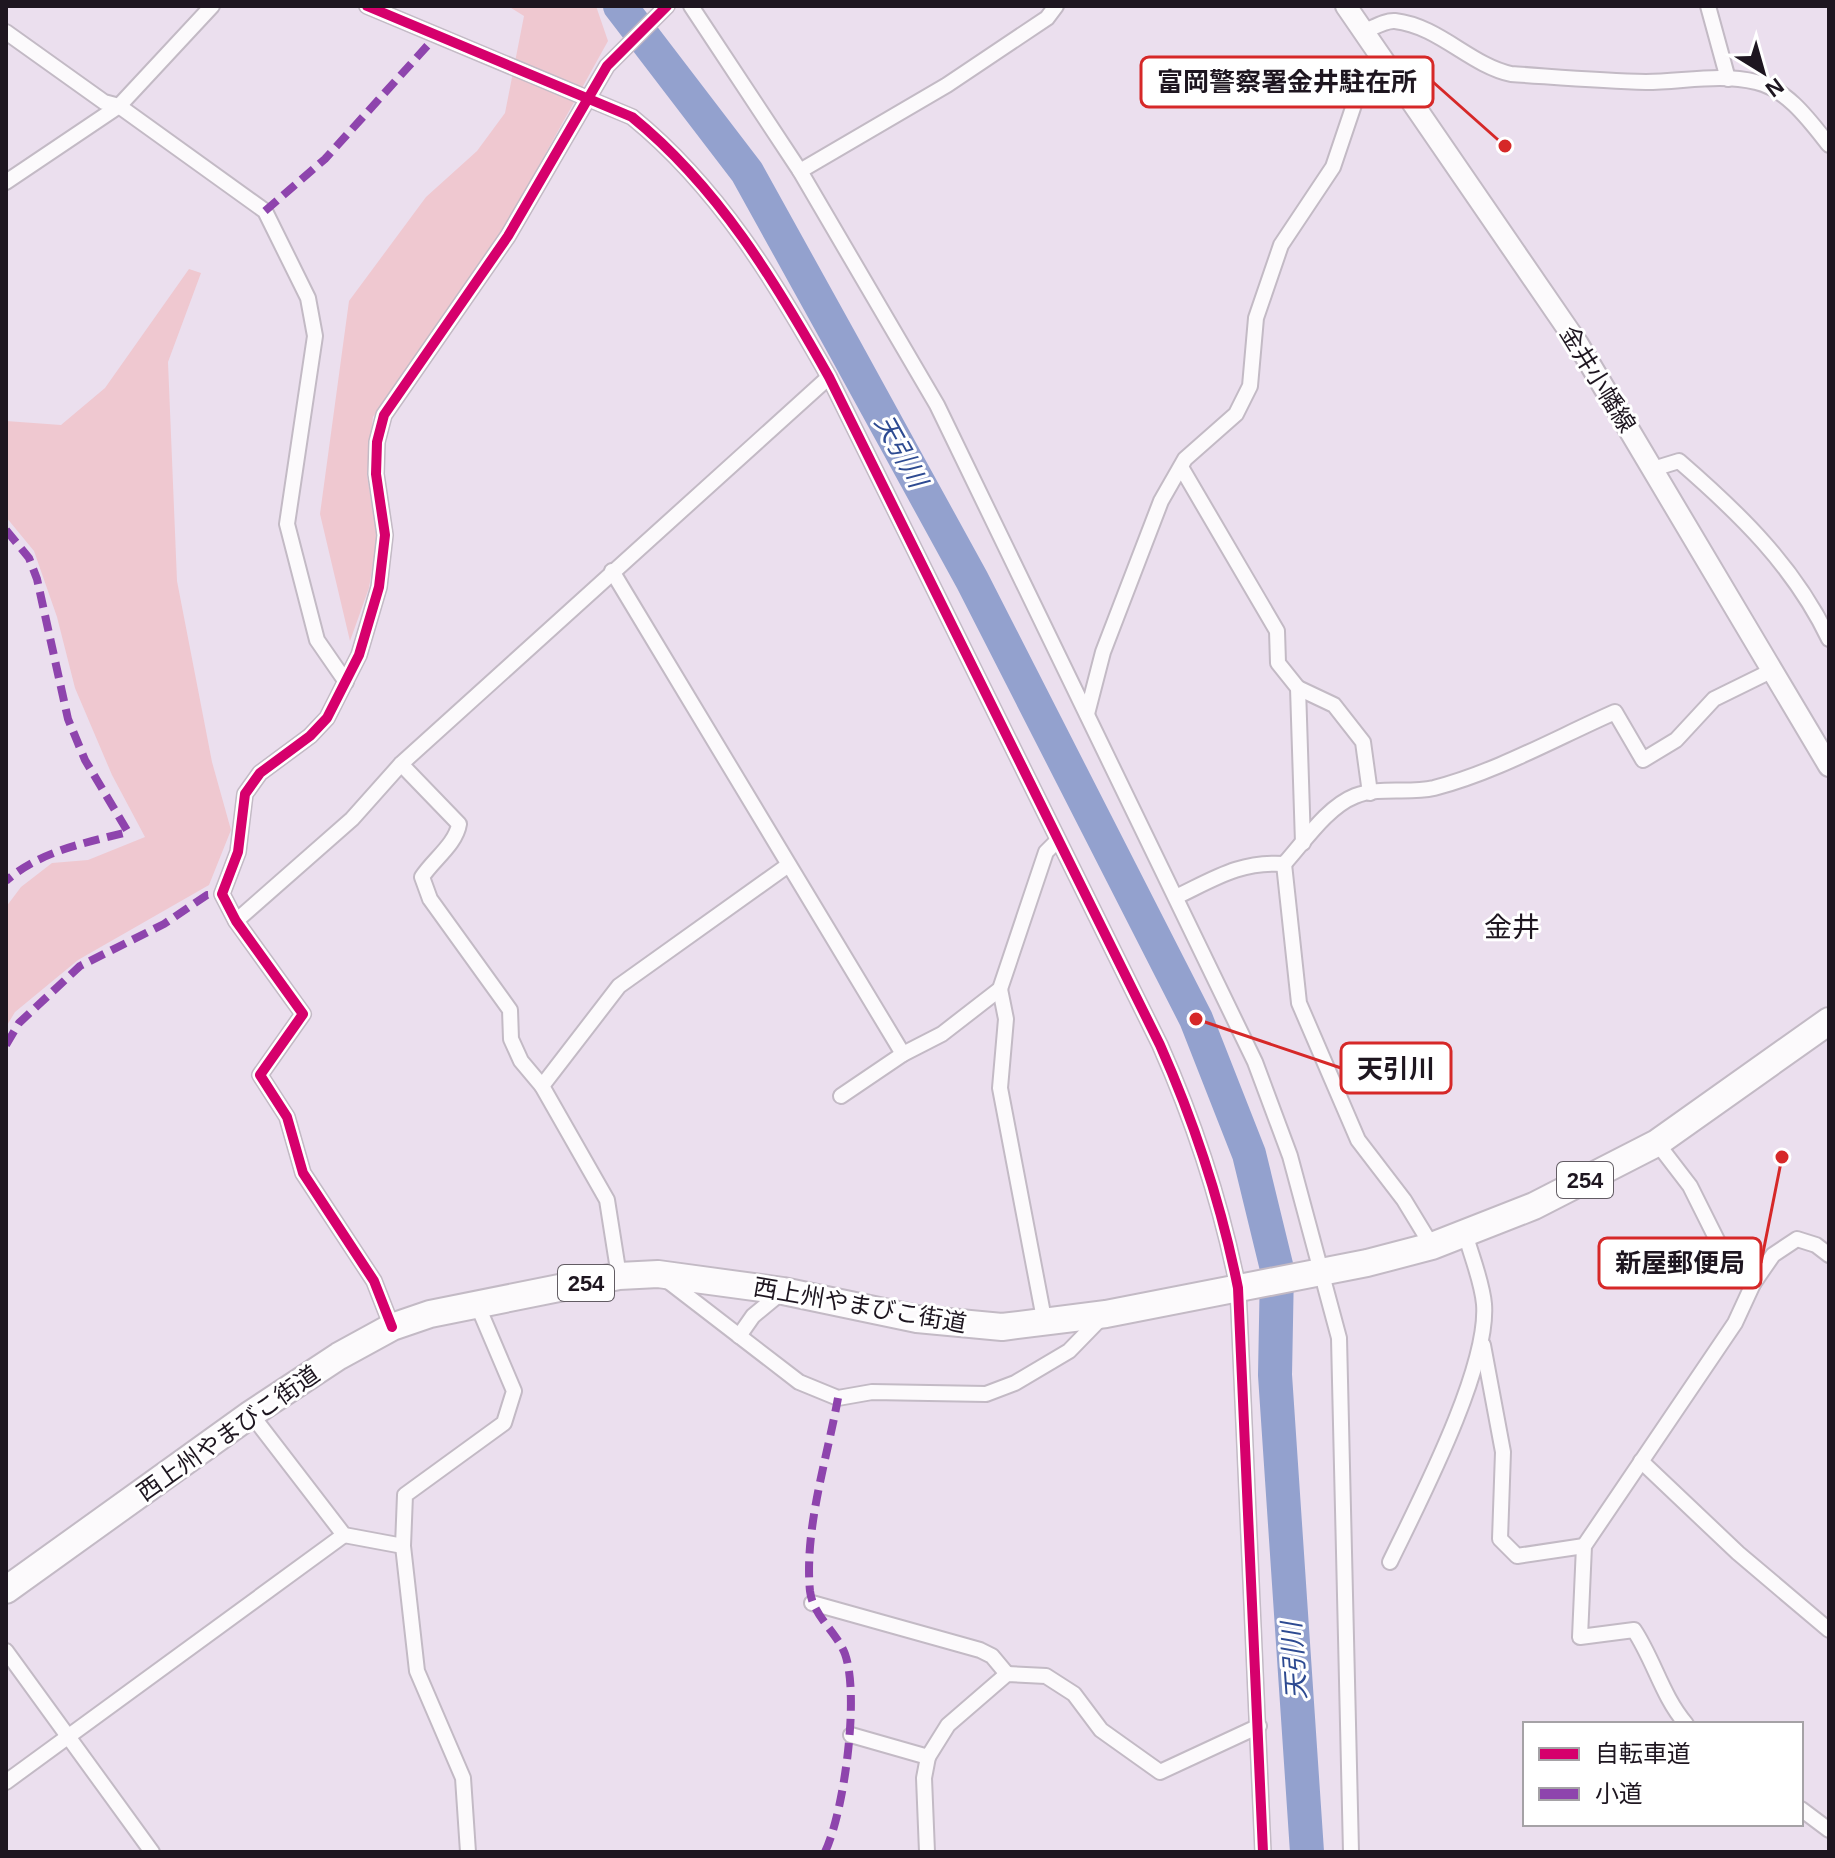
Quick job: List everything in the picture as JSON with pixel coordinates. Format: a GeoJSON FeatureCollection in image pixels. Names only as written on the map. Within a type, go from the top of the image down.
{"type":"FeatureCollection","features":[{"type":"Feature","properties":{"kind":"highway","name":"西上州やまびこ街道"},"geometry":{"type":"LineString","coordinates":[[6,1590],[251,1414],[339,1356],[392,1327],[477,1304],[619,1276],[658,1274],[783,1291],[963,1325],[1045,1324],[1317,1273],[1432,1246],[1534,1206],[1657,1143],[1829,1021]]}},
{"type":"Feature","properties":{"kind":"main road","name":"金井小幡線"},"geometry":{"type":"LineString","coordinates":[[1346,6],[1578,344],[1829,766]]}},
{"type":"Feature","properties":{"kind":"street"},"geometry":{"type":"LineString","coordinates":[[6,182],[119,106],[212,6]]}},
{"type":"Feature","properties":{"kind":"street"},"geometry":{"type":"LineString","coordinates":[[367,6],[632,117],[666,145],[704,187],[771,275],[829,377],[1160,1045],[1193,1121],[1224,1218],[1242,1288],[1263,1852]]}},
{"type":"Feature","properties":{"kind":"street"},"geometry":{"type":"LineString","coordinates":[[691,6],[800,171],[937,405],[1255,1062],[1290,1156],[1317,1273],[1339,1338],[1351,1852]]}},
{"type":"Feature","properties":{"kind":"street"},"geometry":{"type":"LineString","coordinates":[[800,171],[947,85],[1047,18],[1056,6]]}},
{"type":"Feature","properties":{"kind":"street"},"geometry":{"type":"LineString","coordinates":[[1708,6],[1728,79]]}},
{"type":"Feature","properties":{"kind":"street"},"geometry":{"type":"LineString","coordinates":[[392,1327],[374,1281],[303,1173],[287,1117],[260,1075],[303,1014],[236,921],[222,894],[238,852],[245,794],[260,773],[310,736],[327,718],[359,655],[379,587],[385,535],[376,474],[377,442],[384,415],[508,236],[607,66],[662,11]]}},
{"type":"Feature","properties":{"kind":"street"},"geometry":{"type":"LineString","coordinates":[[1365,31],[1393,20],[1440,37],[1491,70],[1511,74],[1648,82],[1728,79],[1757,82],[1784,96],[1809,119],[1829,145]]}},
{"type":"Feature","properties":{"kind":"street"},"geometry":{"type":"LineString","coordinates":[[6,32],[104,102],[119,106],[265,211],[308,298],[315,336],[287,524],[309,618],[329,662],[346,682]]}},
{"type":"Feature","properties":{"kind":"street"},"geometry":{"type":"LineString","coordinates":[[1087,714],[1103,652],[1161,501],[1181,467],[1236,414],[1250,386],[1256,318],[1281,245],[1333,167],[1360,87],[1383,64]]}},
{"type":"Feature","properties":{"kind":"street"},"geometry":{"type":"LineString","coordinates":[[236,921],[352,819],[401,764],[829,377]]}},
{"type":"Feature","properties":{"kind":"street"},"geometry":{"type":"LineString","coordinates":[[1653,469],[1679,461],[1740,514],[1782,562],[1815,611],[1829,639]]}},
{"type":"Feature","properties":{"kind":"street"},"geometry":{"type":"LineString","coordinates":[[1181,467],[1277,631],[1278,663],[1298,688],[1334,705],[1363,742],[1370,793]]}},
{"type":"Feature","properties":{"kind":"street"},"geometry":{"type":"LineString","coordinates":[[612,571],[903,1054]]}},
{"type":"Feature","properties":{"kind":"street"},"geometry":{"type":"LineString","coordinates":[[1432,1246],[1404,1200],[1358,1140],[1299,1003],[1284,864],[1324,819],[1353,797],[1429,789],[1462,780],[1615,712],[1643,760],[1676,740],[1714,699],[1773,670]]}},
{"type":"Feature","properties":{"kind":"street"},"geometry":{"type":"LineString","coordinates":[[1298,688],[1303,843]]}},
{"type":"Feature","properties":{"kind":"street"},"geometry":{"type":"LineString","coordinates":[[401,764],[459,824],[457,836],[435,858],[422,877],[430,899],[510,1010],[511,1039],[521,1061],[542,1086],[607,1200],[619,1276]]}},
{"type":"Feature","properties":{"kind":"street"},"geometry":{"type":"LineString","coordinates":[[1045,1324],[1000,1088],[1006,1019],[1000,989],[1046,852],[1058,840]]}},
{"type":"Feature","properties":{"kind":"street"},"geometry":{"type":"LineString","coordinates":[[1176,897],[1238,867],[1257,862],[1284,864]]}},
{"type":"Feature","properties":{"kind":"street"},"geometry":{"type":"LineString","coordinates":[[542,1086],[619,986],[787,866]]}},
{"type":"Feature","properties":{"kind":"street"},"geometry":{"type":"LineString","coordinates":[[841,1096],[903,1054],[942,1034],[1000,989]]}},
{"type":"Feature","properties":{"kind":"street"},"geometry":{"type":"LineString","coordinates":[[1657,1143],[1690,1186],[1735,1276],[1753,1284]]}},
{"type":"Feature","properties":{"kind":"street"},"geometry":{"type":"LineString","coordinates":[[1390,1562],[1433,1473],[1478,1356],[1484,1304],[1465,1233]]}},
{"type":"Feature","properties":{"kind":"street"},"geometry":{"type":"LineString","coordinates":[[1685,1722],[1657,1678],[1634,1630],[1580,1637],[1584,1546],[1735,1323],[1753,1284],[1773,1255],[1797,1239],[1829,1255]]}},
{"type":"Feature","properties":{"kind":"street"},"geometry":{"type":"LineString","coordinates":[[658,1274],[799,1382],[838,1398],[872,1392],[986,1394],[1015,1383],[1069,1351],[1106,1314]]}},
{"type":"Feature","properties":{"kind":"street"},"geometry":{"type":"LineString","coordinates":[[739,1336],[753,1316],[783,1291]]}},
{"type":"Feature","properties":{"kind":"street"},"geometry":{"type":"LineString","coordinates":[[456,1852],[469,1847],[463,1778],[417,1671],[403,1546],[405,1495],[504,1423],[512,1406],[514,1391],[477,1304]]}},
{"type":"Feature","properties":{"kind":"street"},"geometry":{"type":"LineString","coordinates":[[1481,1335],[1503,1452],[1500,1539],[1517,1556],[1584,1546]]}},
{"type":"Feature","properties":{"kind":"street"},"geometry":{"type":"LineString","coordinates":[[251,1414],[344,1535],[403,1546]]}},
{"type":"Feature","properties":{"kind":"street"},"geometry":{"type":"LineString","coordinates":[[1641,1461],[1738,1553],[1829,1630]]}},
{"type":"Feature","properties":{"kind":"street"},"geometry":{"type":"LineString","coordinates":[[6,1782],[344,1535]]}},
{"type":"Feature","properties":{"kind":"street"},"geometry":{"type":"LineString","coordinates":[[812,1603],[980,1650],[992,1656],[1007,1674]]}},
{"type":"Feature","properties":{"kind":"street"},"geometry":{"type":"LineString","coordinates":[[6,1651],[152,1852]]}},
{"type":"Feature","properties":{"kind":"street"},"geometry":{"type":"LineString","coordinates":[[927,1852],[924,1778],[928,1757],[948,1725],[1007,1674],[1046,1676],[1074,1694],[1101,1730],[1160,1772],[1259,1726]]}},
{"type":"Feature","properties":{"kind":"street"},"geometry":{"type":"LineString","coordinates":[[851,1735],[928,1757]]}},
{"type":"Feature","properties":{"kind":"street"},"geometry":{"type":"LineString","coordinates":[[1803,1810],[1829,1830]]}},
{"type":"Feature","properties":{"kind":"shaded area"},"geometry":{"type":"Polygon","coordinates":[[[508,6],[596,6],[608,41],[501,234],[373,417],[367,475],[377,538],[369,588],[350,641],[320,514],[349,301],[426,197],[477,151],[505,113],[524,16],[508,6]]]}},
{"type":"Feature","properties":{"kind":"shaded area"},"geometry":{"type":"Polygon","coordinates":[[[189,269],[201,273],[168,362],[177,581],[212,762],[231,830],[209,885],[78,960],[15,1012],[6,1027],[6,907],[21,887],[52,863],[88,860],[145,837],[112,775],[75,688],[57,617],[34,551],[6,517],[6,421],[61,425],[105,388],[189,269]]]}},
{"type":"Feature","properties":{"kind":"waterway","name":"天引川"},"geometry":{"type":"LineString","coordinates":[[620,6],[747,172],[972,580],[1196,1019],[1249,1154],[1277,1269],[1275,1375],[1307,1852]]}},
{"type":"Feature","properties":{"kind":"marked path"},"geometry":{"type":"LineString","coordinates":[[265,211],[325,159],[437,35]]}},
{"type":"Feature","properties":{"kind":"marked path"},"geometry":{"type":"LineString","coordinates":[[6,530],[29,558],[37,579],[68,719],[85,760],[128,832],[48,855],[6,881]]}},
{"type":"Feature","properties":{"kind":"marked path"},"geometry":{"type":"LineString","coordinates":[[6,1045],[19,1023],[80,966],[164,924],[207,895],[222,894]]}},
{"type":"Feature","properties":{"kind":"marked path"},"geometry":{"type":"LineString","coordinates":[[825,1852],[844,1783],[851,1697],[845,1654],[812,1600],[809,1567],[813,1519],[838,1398]]}},
{"type":"Feature","properties":{"kind":"cycle path"},"geometry":{"type":"LineString","coordinates":[[367,6],[632,117],[663,144],[718,205],[766,271],[829,377],[1160,1045],[1206,1164],[1238,1288],[1263,1852]]}},
{"type":"Feature","properties":{"kind":"cycle path"},"geometry":{"type":"LineString","coordinates":[[392,1327],[374,1281],[303,1173],[287,1117],[260,1075],[303,1014],[236,921],[222,894],[238,852],[245,794],[260,773],[310,736],[327,718],[359,655],[379,587],[385,535],[376,474],[377,442],[384,415],[508,236],[607,66],[667,6]]}},
{"type":"Feature","properties":{"kind":"place","name":"富岡警察署金井駐在所"},"geometry":{"type":"Point","coordinates":[1505,146]}},
{"type":"Feature","properties":{"kind":"place","name":"天引川"},"geometry":{"type":"Point","coordinates":[1196,1019]}},
{"type":"Feature","properties":{"kind":"place","name":"新屋郵便局"},"geometry":{"type":"Point","coordinates":[1782,1157]}},
{"type":"Feature","properties":{"kind":"district","name":"金井"},"geometry":{"type":"Point","coordinates":[1512,927]}}]}
